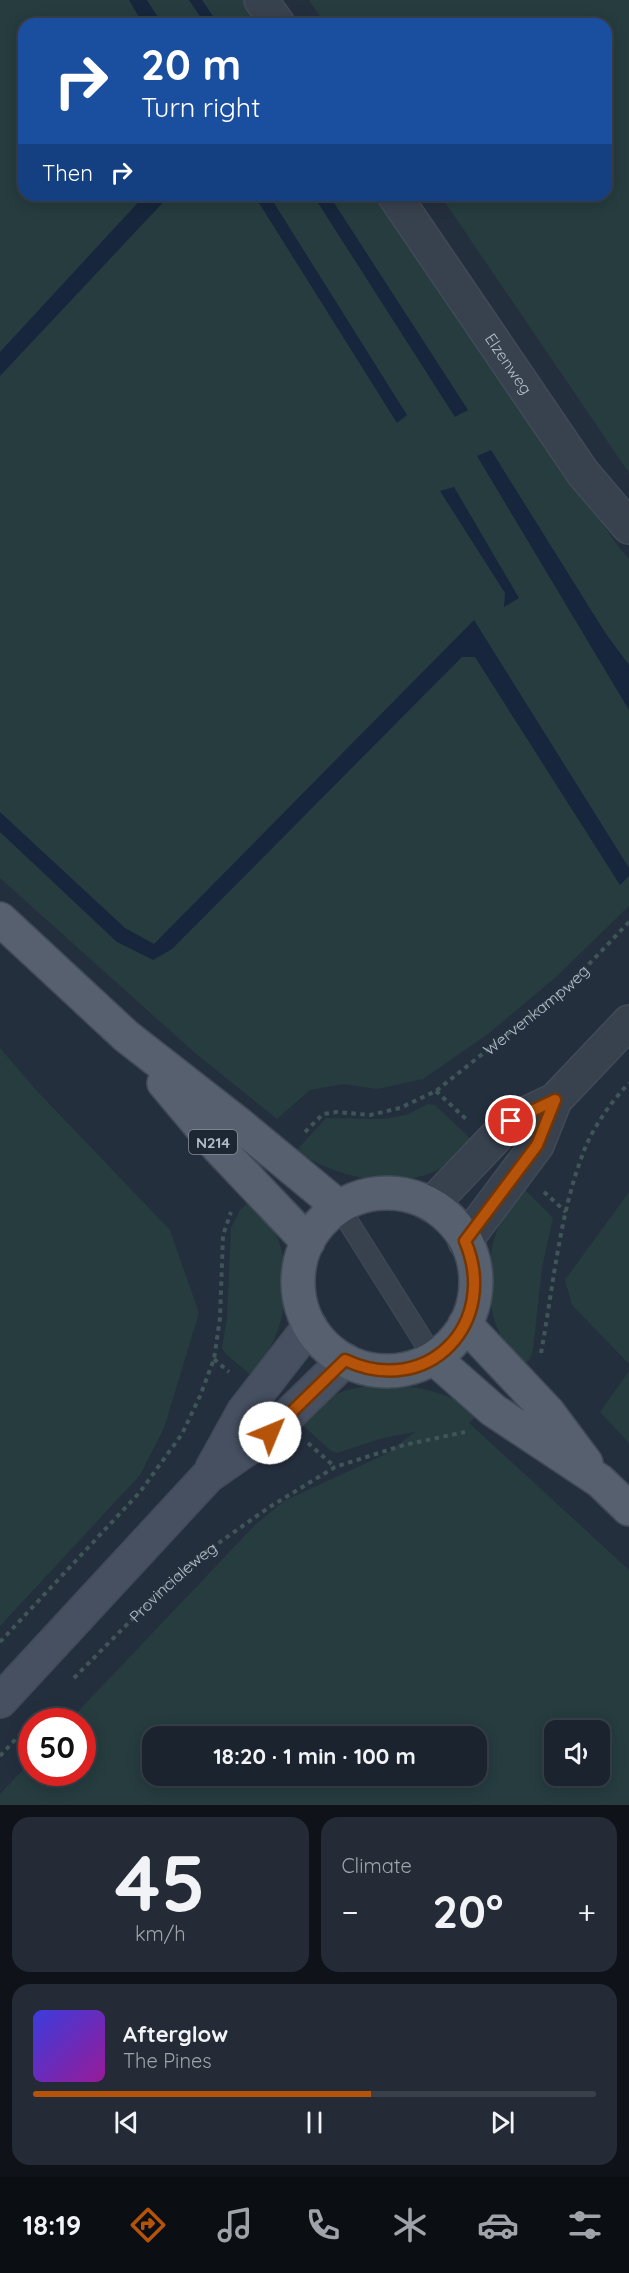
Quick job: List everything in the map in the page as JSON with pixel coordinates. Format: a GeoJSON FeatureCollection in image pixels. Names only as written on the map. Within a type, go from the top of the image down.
{"type":"FeatureCollection","features":[{"type":"Feature","properties":{"kind":"main road","name":"N214"},"geometry":{"type":"LineString","coordinates":[[0,919],[126,1036],[281,1158],[339,1207]]}},
{"type":"Feature","properties":{"kind":"main road","name":"N214"},"geometry":{"type":"LineString","coordinates":[[126,1036],[217,1146],[308,1242]]}},
{"type":"Feature","properties":{"kind":"main road"},"geometry":{"type":"LineString","coordinates":[[386,1194],[409,1197],[431,1205],[456,1227],[472,1256],[475,1282],[472,1308],[465,1324],[452,1343],[434,1358],[412,1367],[390,1371],[359,1367],[345,1360],[319,1340],[303,1310],[298,1293],[300,1266],[308,1242],[322,1221],[339,1207],[363,1196],[386,1194]]}},
{"type":"Feature","properties":{"kind":"main road"},"geometry":{"type":"LineString","coordinates":[[465,1324],[548,1412],[600,1482]]}},
{"type":"Feature","properties":{"kind":"main road"},"geometry":{"type":"LineString","coordinates":[[208,1476],[244,1411],[310,1326]]}},
{"type":"Feature","properties":{"kind":"main road"},"geometry":{"type":"LineString","coordinates":[[434,1358],[493,1410],[600,1482],[629,1509]]}},
{"type":"Feature","properties":{"kind":"main road"},"geometry":{"type":"LineString","coordinates":[[0,1701],[208,1476],[270,1433],[345,1360]]}},
{"type":"Feature","properties":{"kind":"street"},"geometry":{"type":"LineString","coordinates":[[261,0],[274,18]]}},
{"type":"Feature","properties":{"kind":"street","name":"Elzenweg"},"geometry":{"type":"LineString","coordinates":[[398,201],[583,473],[629,527]]}},
{"type":"Feature","properties":{"kind":"street"},"geometry":{"type":"LineString","coordinates":[[431,1205],[511,1121],[555,1100],[629,1022]]}},
{"type":"Feature","properties":{"kind":"street"},"geometry":{"type":"LineString","coordinates":[[465,1241],[537,1145],[555,1100]]}},
{"type":"Feature","properties":{"kind":"lane"},"geometry":{"type":"LineString","coordinates":[[339,1207],[434,1358]]}},
{"type":"Feature","properties":{"kind":"path","name":"Wervenkampweg"},"geometry":{"type":"LineString","coordinates":[[281,1158],[322,1114],[337,1112],[370,1115],[400,1108],[436,1091],[570,984],[629,922]]}},
{"type":"Feature","properties":{"kind":"path"},"geometry":{"type":"LineString","coordinates":[[519,1381],[540,1359],[566,1212],[582,1155],[599,1123],[629,1083]]}},
{"type":"Feature","properties":{"kind":"path"},"geometry":{"type":"LineString","coordinates":[[0,1642],[140,1492],[182,1434],[214,1359],[220,1318],[223,1235],[232,1209],[255,1186]]}},
{"type":"Feature","properties":{"kind":"path","name":"Provincialeweg"},"geometry":{"type":"LineString","coordinates":[[70,1682],[196,1558],[268,1508],[335,1467],[404,1444],[474,1430],[493,1410]]}},
{"type":"Feature","properties":{"kind":"path"},"geometry":{"type":"LineString","coordinates":[[0,1756],[18,1737]]}},
{"type":"Feature","properties":{"kind":"green space"},"geometry":{"type":"Polygon","coordinates":[[[0,0],[248,0],[260,18],[18,18],[18,201],[385,201],[617,545],[629,559],[629,906],[556,977],[488,1034],[423,1079],[377,1089],[344,1084],[310,1090],[277,1119],[195,1053],[0,878],[0,0]]]}},
{"type":"Feature","properties":{"kind":"green space"},"geometry":{"type":"Polygon","coordinates":[[[309,0],[629,0],[629,473],[444,201],[612,201],[612,18],[321,18],[309,0]]]}},
{"type":"Feature","properties":{"kind":"green space"},"geometry":{"type":"Polygon","coordinates":[[[0,1048],[36,1090],[170,1230],[199,1313],[164,1428],[140,1475],[0,1626],[0,1048]]]}},
{"type":"Feature","properties":{"kind":"green space"},"geometry":{"type":"Polygon","coordinates":[[[428,1104],[435,1105],[475,1143],[451,1163],[424,1175],[406,1179],[367,1179],[330,1168],[296,1151],[326,1118],[383,1119],[406,1115],[428,1104]]]}},
{"type":"Feature","properties":{"kind":"green space"},"geometry":{"type":"Polygon","coordinates":[[[523,1188],[553,1218],[542,1268],[533,1350],[530,1359],[523,1366],[503,1340],[496,1323],[489,1279],[495,1235],[507,1208],[523,1188]]]}},
{"type":"Feature","properties":{"kind":"green space"},"geometry":{"type":"Polygon","coordinates":[[[629,1192],[629,1364],[572,1305],[565,1280],[629,1192]]]}},
{"type":"Feature","properties":{"kind":"green space"},"geometry":{"type":"Polygon","coordinates":[[[252,1199],[277,1236],[284,1259],[286,1277],[283,1312],[278,1330],[262,1362],[252,1376],[222,1348],[227,1318],[231,1228],[240,1210],[252,1199]]]}},
{"type":"Feature","properties":{"kind":"green space"},"geometry":{"type":"Polygon","coordinates":[[[629,1371],[629,1443],[600,1412],[629,1371]]]}},
{"type":"Feature","properties":{"kind":"green space"},"geometry":{"type":"Polygon","coordinates":[[[377,1385],[418,1388],[443,1394],[467,1405],[479,1413],[469,1423],[629,1570],[629,1805],[0,1805],[0,1794],[18,1775],[18,1786],[96,1786],[96,1708],[81,1708],[255,1525],[284,1501],[386,1454],[415,1432],[383,1438],[337,1453],[331,1451],[299,1422],[334,1395],[377,1385]]]}},
{"type":"Feature","properties":{"kind":"water"},"geometry":{"type":"Polygon","coordinates":[[[129,0],[147,0],[158,18],[140,18],[129,0]]]}},
{"type":"Feature","properties":{"kind":"water"},"geometry":{"type":"Polygon","coordinates":[[[189,0],[202,0],[214,18],[201,18],[189,0]]]}},
{"type":"Feature","properties":{"kind":"water"},"geometry":{"type":"Polygon","coordinates":[[[139,201],[164,201],[0,376],[0,352],[139,201]]]}},
{"type":"Feature","properties":{"kind":"water"},"geometry":{"type":"Polygon","coordinates":[[[258,201],[273,201],[407,415],[397,423],[258,201]]]}},
{"type":"Feature","properties":{"kind":"water"},"geometry":{"type":"Polygon","coordinates":[[[317,201],[333,201],[468,410],[455,417],[317,201]]]}},
{"type":"Feature","properties":{"kind":"water"},"geometry":{"type":"Polygon","coordinates":[[[491,450],[606,634],[629,665],[629,710],[477,456],[491,450]]]}},
{"type":"Feature","properties":{"kind":"water"},"geometry":{"type":"Polygon","coordinates":[[[454,487],[519,598],[504,607],[505,593],[440,491],[454,487]]]}},
{"type":"Feature","properties":{"kind":"water"},"geometry":{"type":"Polygon","coordinates":[[[474,620],[629,868],[629,876],[620,885],[475,657],[462,657],[172,949],[153,960],[117,942],[0,832],[0,812],[125,928],[154,944],[474,620]]]}},
{"type":"Feature","properties":{"kind":"route"},"geometry":{"type":"LineString","coordinates":[[270,1433],[345,1360],[359,1367],[375,1370],[405,1369],[434,1358],[459,1334],[472,1308],[475,1291],[472,1256],[465,1241],[537,1145],[555,1100],[511,1121]]}}]}
